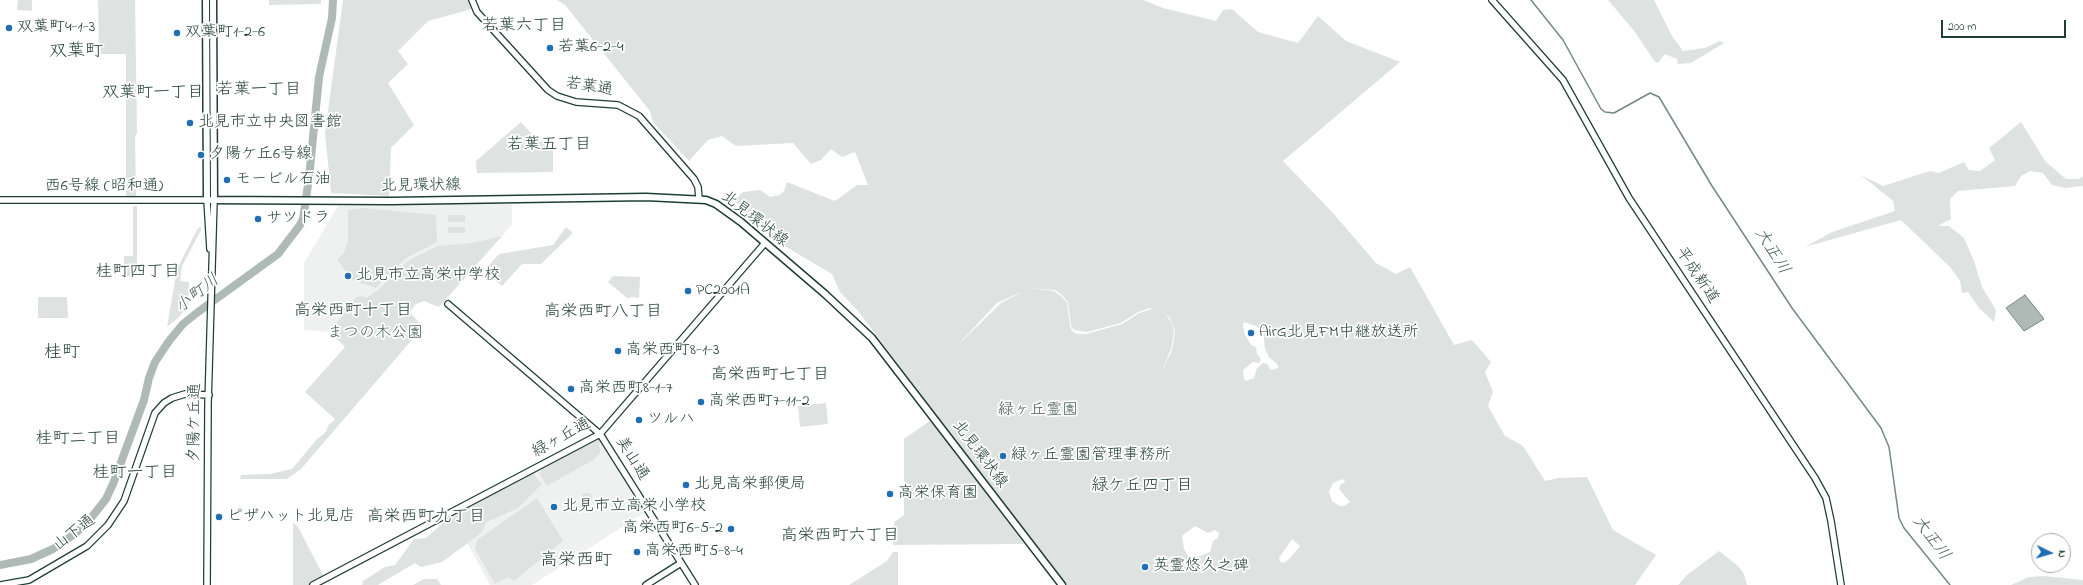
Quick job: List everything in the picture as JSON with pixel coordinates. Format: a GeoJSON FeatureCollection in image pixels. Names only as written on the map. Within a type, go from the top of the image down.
{"type":"FeatureCollection","features":[{"type":"Feature","properties":{"kind":"main road","name":"夕陽ケ丘通"},"geometry":{"type":"LineString","coordinates":[[206,0],[211,200]]}},
{"type":"Feature","properties":{"kind":"main road","name":"夕陽ケ丘通"},"geometry":{"type":"LineString","coordinates":[[211,200],[213,0]]}},
{"type":"Feature","properties":{"kind":"main road","name":"北見環状線"},"geometry":{"type":"LineString","coordinates":[[211,200],[312,199],[391,201],[646,197],[699,199],[720,206],[854,320],[872,338],[1062,585]]}},
{"type":"Feature","properties":{"kind":"street","name":"若葉通"},"geometry":{"type":"LineString","coordinates":[[472,0],[477,12],[548,90],[557,96],[576,102],[618,105],[639,116],[694,180],[698,187],[699,199]]}},
{"type":"Feature","properties":{"kind":"street","name":"平成新道"},"geometry":{"type":"LineString","coordinates":[[1492,0],[1563,80],[1629,198],[1815,478],[1826,498],[1841,585]]}},
{"type":"Feature","properties":{"kind":"street","name":"西6号線 (昭和通)"},"geometry":{"type":"LineString","coordinates":[[0,200],[211,200]]}},
{"type":"Feature","properties":{"kind":"street","name":"夕陽ケ丘通"},"geometry":{"type":"LineString","coordinates":[[207,585],[209,395],[213,261],[211,200]]}},
{"type":"Feature","properties":{"kind":"street","name":"緑ヶ丘通"},"geometry":{"type":"LineString","coordinates":[[313,585],[600,434],[764,243]]}},
{"type":"Feature","properties":{"kind":"street","name":"美山通"},"geometry":{"type":"LineString","coordinates":[[448,304],[600,434],[695,585]]}},
{"type":"Feature","properties":{"kind":"street","name":"山下通"},"geometry":{"type":"LineString","coordinates":[[0,585],[29,580],[87,546],[108,524],[124,501],[155,413],[164,403],[172,398],[185,394],[209,395]]}},
{"type":"Feature","properties":{"kind":"street"},"geometry":{"type":"LineString","coordinates":[[646,585],[681,563]]}},
{"type":"Feature","properties":{"kind":"shaded area","name":"北見市立高栄中学校"},"geometry":{"type":"Polygon","coordinates":[[[512,204],[512,224],[502,236],[471,243],[437,246],[409,260],[368,302],[362,296],[330,332],[304,330],[304,263],[338,206],[512,204]]]}},
{"type":"Feature","properties":{"kind":"shaded area"},"geometry":{"type":"Polygon","coordinates":[[[2025,295],[2044,319],[2024,331],[2006,308],[2025,295]]]}},
{"type":"Feature","properties":{"kind":"shaded area","name":"北見市立高栄小学校"},"geometry":{"type":"Polygon","coordinates":[[[600,434],[649,511],[532,585],[490,585],[451,513],[600,434]]]}},
{"type":"Feature","properties":{"kind":"green space"},"geometry":{"type":"Polygon","coordinates":[[[18,0],[32,0],[32,11],[17,10],[18,0]]]}},
{"type":"Feature","properties":{"kind":"green space"},"geometry":{"type":"Polygon","coordinates":[[[98,0],[135,0],[137,133],[135,137],[136,196],[126,196],[126,54],[99,54],[98,0]]]}},
{"type":"Feature","properties":{"kind":"green space"},"geometry":{"type":"Polygon","coordinates":[[[269,0],[321,0],[321,4],[269,5],[269,0]]]}},
{"type":"Feature","properties":{"kind":"green space"},"geometry":{"type":"Polygon","coordinates":[[[343,0],[469,0],[472,9],[428,21],[398,51],[408,64],[388,83],[414,125],[391,148],[389,196],[331,193],[325,133],[343,0]]]}},
{"type":"Feature","properties":{"kind":"green space","name":"緑ヶ丘霊園"},"geometry":{"type":"Polygon","coordinates":[[[557,0],[1143,0],[1163,8],[1216,21],[1223,10],[1232,9],[1258,32],[1298,43],[1318,16],[1346,41],[1400,62],[1283,161],[1333,213],[1376,263],[1396,274],[1410,267],[1454,345],[1472,340],[1491,362],[1485,372],[1493,392],[1488,406],[1505,436],[1523,446],[1545,481],[1558,478],[1587,477],[1613,530],[1656,555],[1635,585],[1067,585],[964,455],[917,390],[922,384],[917,389],[858,311],[840,292],[832,274],[771,238],[755,217],[734,201],[743,192],[760,190],[770,197],[780,195],[784,191],[787,182],[835,201],[857,185],[868,185],[855,152],[842,157],[831,149],[821,160],[811,164],[793,143],[736,146],[722,136],[708,140],[689,161],[653,122],[650,111],[565,5],[557,0]],[[1029,288],[1054,291],[1067,302],[1070,326],[1072,331],[1077,334],[1086,334],[1122,324],[1139,313],[1152,309],[1150,308],[1138,312],[1121,323],[1087,332],[1074,330],[1071,326],[1068,302],[1062,295],[1055,290],[1029,288]],[[1024,291],[997,303],[956,347],[1001,303],[1024,291]],[[1159,309],[1172,323],[1174,333],[1171,349],[1162,371],[1172,350],[1175,332],[1172,322],[1169,317],[1159,309]],[[1244,322],[1243,326],[1245,335],[1252,346],[1256,347],[1257,354],[1261,359],[1259,363],[1253,362],[1243,370],[1244,379],[1246,381],[1254,378],[1257,368],[1263,363],[1267,364],[1271,370],[1278,368],[1278,365],[1269,357],[1265,349],[1263,331],[1256,326],[1244,322]],[[1342,479],[1333,483],[1329,492],[1332,501],[1339,506],[1344,506],[1350,502],[1339,489],[1341,484],[1346,482],[1342,479]],[[1195,526],[1182,536],[1184,549],[1190,560],[1210,552],[1213,541],[1218,538],[1219,533],[1215,530],[1208,533],[1195,526]],[[1292,539],[1279,558],[1280,562],[1284,563],[1289,559],[1300,546],[1292,539]]]}},
{"type":"Feature","properties":{"kind":"green space"},"geometry":{"type":"Polygon","coordinates":[[[1608,0],[1654,0],[1672,36],[1683,51],[1705,48],[1720,41],[1724,43],[1691,63],[1678,64],[1677,59],[1665,54],[1658,63],[1655,62],[1635,32],[1608,0]]]}},
{"type":"Feature","properties":{"kind":"green space"},"geometry":{"type":"Polygon","coordinates":[[[521,122],[538,141],[553,142],[553,172],[477,173],[476,161],[521,122]]]}},
{"type":"Feature","properties":{"kind":"green space"},"geometry":{"type":"Polygon","coordinates":[[[2021,122],[2045,161],[2066,179],[2079,179],[2083,176],[2083,186],[2065,188],[2052,185],[2043,173],[2030,171],[2021,176],[2015,186],[1958,191],[1950,199],[1951,219],[1938,226],[1949,226],[1964,238],[1974,261],[1982,287],[1996,310],[1994,322],[1979,308],[1968,292],[1962,293],[1960,281],[1950,267],[1901,220],[1805,247],[1832,232],[1895,211],[1893,201],[1861,175],[1883,186],[1930,171],[1939,173],[1964,162],[1969,170],[1980,171],[1995,160],[1989,148],[2021,122]]]}},
{"type":"Feature","properties":{"kind":"green space"},"geometry":{"type":"Polygon","coordinates":[[[133,206],[137,206],[137,276],[124,276],[124,256],[133,256],[133,206]]]}},
{"type":"Feature","properties":{"kind":"green space"},"geometry":{"type":"Polygon","coordinates":[[[364,208],[436,215],[437,242],[406,258],[376,288],[353,280],[337,260],[344,253],[348,241],[348,210],[364,208]]]}},
{"type":"Feature","properties":{"kind":"green space"},"geometry":{"type":"Polygon","coordinates":[[[448,215],[465,215],[465,222],[448,222],[448,215]]]}},
{"type":"Feature","properties":{"kind":"green space"},"geometry":{"type":"Polygon","coordinates":[[[201,227],[201,230],[182,266],[180,281],[189,282],[188,306],[178,318],[167,327],[177,269],[198,228],[201,227]]]}},
{"type":"Feature","properties":{"kind":"green space"},"geometry":{"type":"Polygon","coordinates":[[[448,227],[465,227],[465,233],[448,233],[448,227]]]}},
{"type":"Feature","properties":{"kind":"green space"},"geometry":{"type":"Polygon","coordinates":[[[566,227],[573,233],[541,264],[522,264],[502,286],[484,271],[499,254],[553,245],[566,227]]]}},
{"type":"Feature","properties":{"kind":"green space","name":"まつの木公園"},"geometry":{"type":"Polygon","coordinates":[[[502,236],[439,307],[424,301],[416,304],[410,312],[423,327],[301,469],[287,479],[240,479],[241,475],[270,474],[292,469],[317,439],[325,433],[329,424],[334,421],[335,419],[305,392],[345,347],[330,332],[356,297],[362,296],[366,298],[379,289],[409,260],[437,246],[471,243],[502,236]]]}},
{"type":"Feature","properties":{"kind":"green space"},"geometry":{"type":"Polygon","coordinates":[[[613,276],[640,277],[639,298],[630,297],[628,299],[608,282],[613,276]]]}},
{"type":"Feature","properties":{"kind":"green space"},"geometry":{"type":"Polygon","coordinates":[[[38,297],[67,297],[68,318],[38,318],[38,297]]]}},
{"type":"Feature","properties":{"kind":"green space"},"geometry":{"type":"Polygon","coordinates":[[[753,391],[755,405],[743,406],[740,403],[753,391]]]}},
{"type":"Feature","properties":{"kind":"green space"},"geometry":{"type":"Polygon","coordinates":[[[826,403],[828,424],[800,427],[798,406],[826,403]]]}},
{"type":"Feature","properties":{"kind":"green space"},"geometry":{"type":"Polygon","coordinates":[[[931,420],[1024,544],[893,545],[894,522],[904,515],[904,439],[931,420]]]}},
{"type":"Feature","properties":{"kind":"green space"},"geometry":{"type":"Polygon","coordinates":[[[599,439],[600,453],[593,460],[547,486],[539,473],[543,468],[599,439]]]}},
{"type":"Feature","properties":{"kind":"green space"},"geometry":{"type":"Polygon","coordinates":[[[532,472],[542,484],[518,508],[487,522],[480,534],[442,562],[421,567],[415,563],[378,585],[362,585],[363,581],[385,567],[395,565],[414,539],[426,538],[442,524],[532,472]]]}},
{"type":"Feature","properties":{"kind":"green space"},"geometry":{"type":"Polygon","coordinates":[[[585,493],[589,493],[591,494],[591,502],[585,503],[582,500],[582,496],[585,493]]]}},
{"type":"Feature","properties":{"kind":"green space"},"geometry":{"type":"Polygon","coordinates":[[[537,498],[563,541],[514,581],[509,577],[495,584],[475,549],[477,540],[537,498]]]}},
{"type":"Feature","properties":{"kind":"green space"},"geometry":{"type":"Polygon","coordinates":[[[293,522],[298,527],[325,579],[313,585],[293,585],[293,522]]]}},
{"type":"Feature","properties":{"kind":"green space"},"geometry":{"type":"Polygon","coordinates":[[[1719,551],[1738,566],[1744,574],[1747,585],[1678,585],[1687,575],[1719,551]]]}},
{"type":"Feature","properties":{"kind":"green space"},"geometry":{"type":"Polygon","coordinates":[[[893,552],[898,552],[898,585],[849,585],[887,561],[893,552]]]}},
{"type":"Feature","properties":{"kind":"green space"},"geometry":{"type":"Polygon","coordinates":[[[2044,576],[2083,580],[2083,585],[2011,585],[2029,577],[2044,576]]]}},
{"type":"Feature","properties":{"kind":"green space"},"geometry":{"type":"Polygon","coordinates":[[[424,579],[437,579],[441,585],[413,585],[424,579]]]}},
{"type":"Feature","properties":{"kind":"waterway","name":"小町川"},"geometry":{"type":"LineString","coordinates":[[0,565],[31,559],[53,549],[76,533],[91,518],[106,499],[113,484],[144,400],[149,378],[155,362],[169,341],[183,324],[198,312],[278,254],[300,225],[303,219],[309,178],[319,77],[332,18],[333,0]]}},
{"type":"Feature","properties":{"kind":"waterway","name":"大正川"},"geometry":{"type":"LineString","coordinates":[[1531,0],[1563,40],[1601,109],[1605,112],[1614,113],[1650,93],[1659,97],[1712,186],[1792,308],[1881,428],[1889,447],[1899,518],[1904,528],[1950,585]]}},
{"type":"Feature","properties":{"kind":"place","name":"双葉町4-1-3"},"geometry":{"type":"Point","coordinates":[9,28]}},
{"type":"Feature","properties":{"kind":"place","name":"双葉町1-2-6"},"geometry":{"type":"Point","coordinates":[177,33]}},
{"type":"Feature","properties":{"kind":"place","name":"若葉6-2-4"},"geometry":{"type":"Point","coordinates":[550,48]}},
{"type":"Feature","properties":{"kind":"place","name":"北見市立中央図書館"},"geometry":{"type":"Point","coordinates":[190,123]}},
{"type":"Feature","properties":{"kind":"place","name":"夕陽ケ丘6号線"},"geometry":{"type":"Point","coordinates":[201,155]}},
{"type":"Feature","properties":{"kind":"place","name":"モービル石油"},"geometry":{"type":"Point","coordinates":[227,180]}},
{"type":"Feature","properties":{"kind":"place","name":"サツドラ"},"geometry":{"type":"Point","coordinates":[258,219]}},
{"type":"Feature","properties":{"kind":"place","name":"北見市立高栄中学校"},"geometry":{"type":"Point","coordinates":[348,276]}},
{"type":"Feature","properties":{"kind":"place","name":"PC2001A"},"geometry":{"type":"Point","coordinates":[688,291]}},
{"type":"Feature","properties":{"kind":"place","name":"AirG北見FM中継放送所"},"geometry":{"type":"Point","coordinates":[1251,333]}},
{"type":"Feature","properties":{"kind":"place","name":"高栄西町8-1-3"},"geometry":{"type":"Point","coordinates":[618,351]}},
{"type":"Feature","properties":{"kind":"place","name":"高栄西町8-1-7"},"geometry":{"type":"Point","coordinates":[571,389]}},
{"type":"Feature","properties":{"kind":"place","name":"高栄西町7-11-2"},"geometry":{"type":"Point","coordinates":[701,402]}},
{"type":"Feature","properties":{"kind":"place","name":"ツルハ"},"geometry":{"type":"Point","coordinates":[639,420]}},
{"type":"Feature","properties":{"kind":"place","name":"緑ヶ丘霊園管理事務所"},"geometry":{"type":"Point","coordinates":[1003,456]}},
{"type":"Feature","properties":{"kind":"place","name":"北見高栄郵便局"},"geometry":{"type":"Point","coordinates":[686,485]}},
{"type":"Feature","properties":{"kind":"place","name":"高栄保育園"},"geometry":{"type":"Point","coordinates":[890,494]}},
{"type":"Feature","properties":{"kind":"place","name":"北見市立高栄小学校"},"geometry":{"type":"Point","coordinates":[554,507]}},
{"type":"Feature","properties":{"kind":"place","name":"ピザハット北見店"},"geometry":{"type":"Point","coordinates":[219,517]}},
{"type":"Feature","properties":{"kind":"place","name":"高栄西町6-5-2"},"geometry":{"type":"Point","coordinates":[731,529]}},
{"type":"Feature","properties":{"kind":"place","name":"高栄西町5-8-4"},"geometry":{"type":"Point","coordinates":[637,552]}},
{"type":"Feature","properties":{"kind":"place","name":"英霊悠久之碑"},"geometry":{"type":"Point","coordinates":[1145,567]}},
{"type":"Feature","properties":{"kind":"district","name":"若葉六丁目"},"geometry":{"type":"Point","coordinates":[524,27]}},
{"type":"Feature","properties":{"kind":"district","name":"双葉町"},"geometry":{"type":"Point","coordinates":[76,53]}},
{"type":"Feature","properties":{"kind":"district","name":"若葉一丁目"},"geometry":{"type":"Point","coordinates":[259,91]}},
{"type":"Feature","properties":{"kind":"district","name":"双葉町一丁目"},"geometry":{"type":"Point","coordinates":[153,94]}},
{"type":"Feature","properties":{"kind":"district","name":"若葉五丁目"},"geometry":{"type":"Point","coordinates":[549,146]}},
{"type":"Feature","properties":{"kind":"district","name":"桂町四丁目"},"geometry":{"type":"Point","coordinates":[138,273]}},
{"type":"Feature","properties":{"kind":"district","name":"高栄西町十丁目"},"geometry":{"type":"Point","coordinates":[353,312]}},
{"type":"Feature","properties":{"kind":"district","name":"高栄西町八丁目"},"geometry":{"type":"Point","coordinates":[603,313]}},
{"type":"Feature","properties":{"kind":"district","name":"桂町"},"geometry":{"type":"Point","coordinates":[62,354]}},
{"type":"Feature","properties":{"kind":"district","name":"高栄西町七丁目"},"geometry":{"type":"Point","coordinates":[770,376]}},
{"type":"Feature","properties":{"kind":"district","name":"桂町二丁目"},"geometry":{"type":"Point","coordinates":[78,440]}},
{"type":"Feature","properties":{"kind":"district","name":"桂町一丁目"},"geometry":{"type":"Point","coordinates":[135,474]}},
{"type":"Feature","properties":{"kind":"district","name":"緑ケ丘四丁目"},"geometry":{"type":"Point","coordinates":[1142,487]}},
{"type":"Feature","properties":{"kind":"district","name":"高栄西町九丁目"},"geometry":{"type":"Point","coordinates":[426,518]}},
{"type":"Feature","properties":{"kind":"district","name":"高栄西町六丁目"},"geometry":{"type":"Point","coordinates":[840,537]}},
{"type":"Feature","properties":{"kind":"district","name":"高栄西町"},"geometry":{"type":"Point","coordinates":[576,562]}}]}
